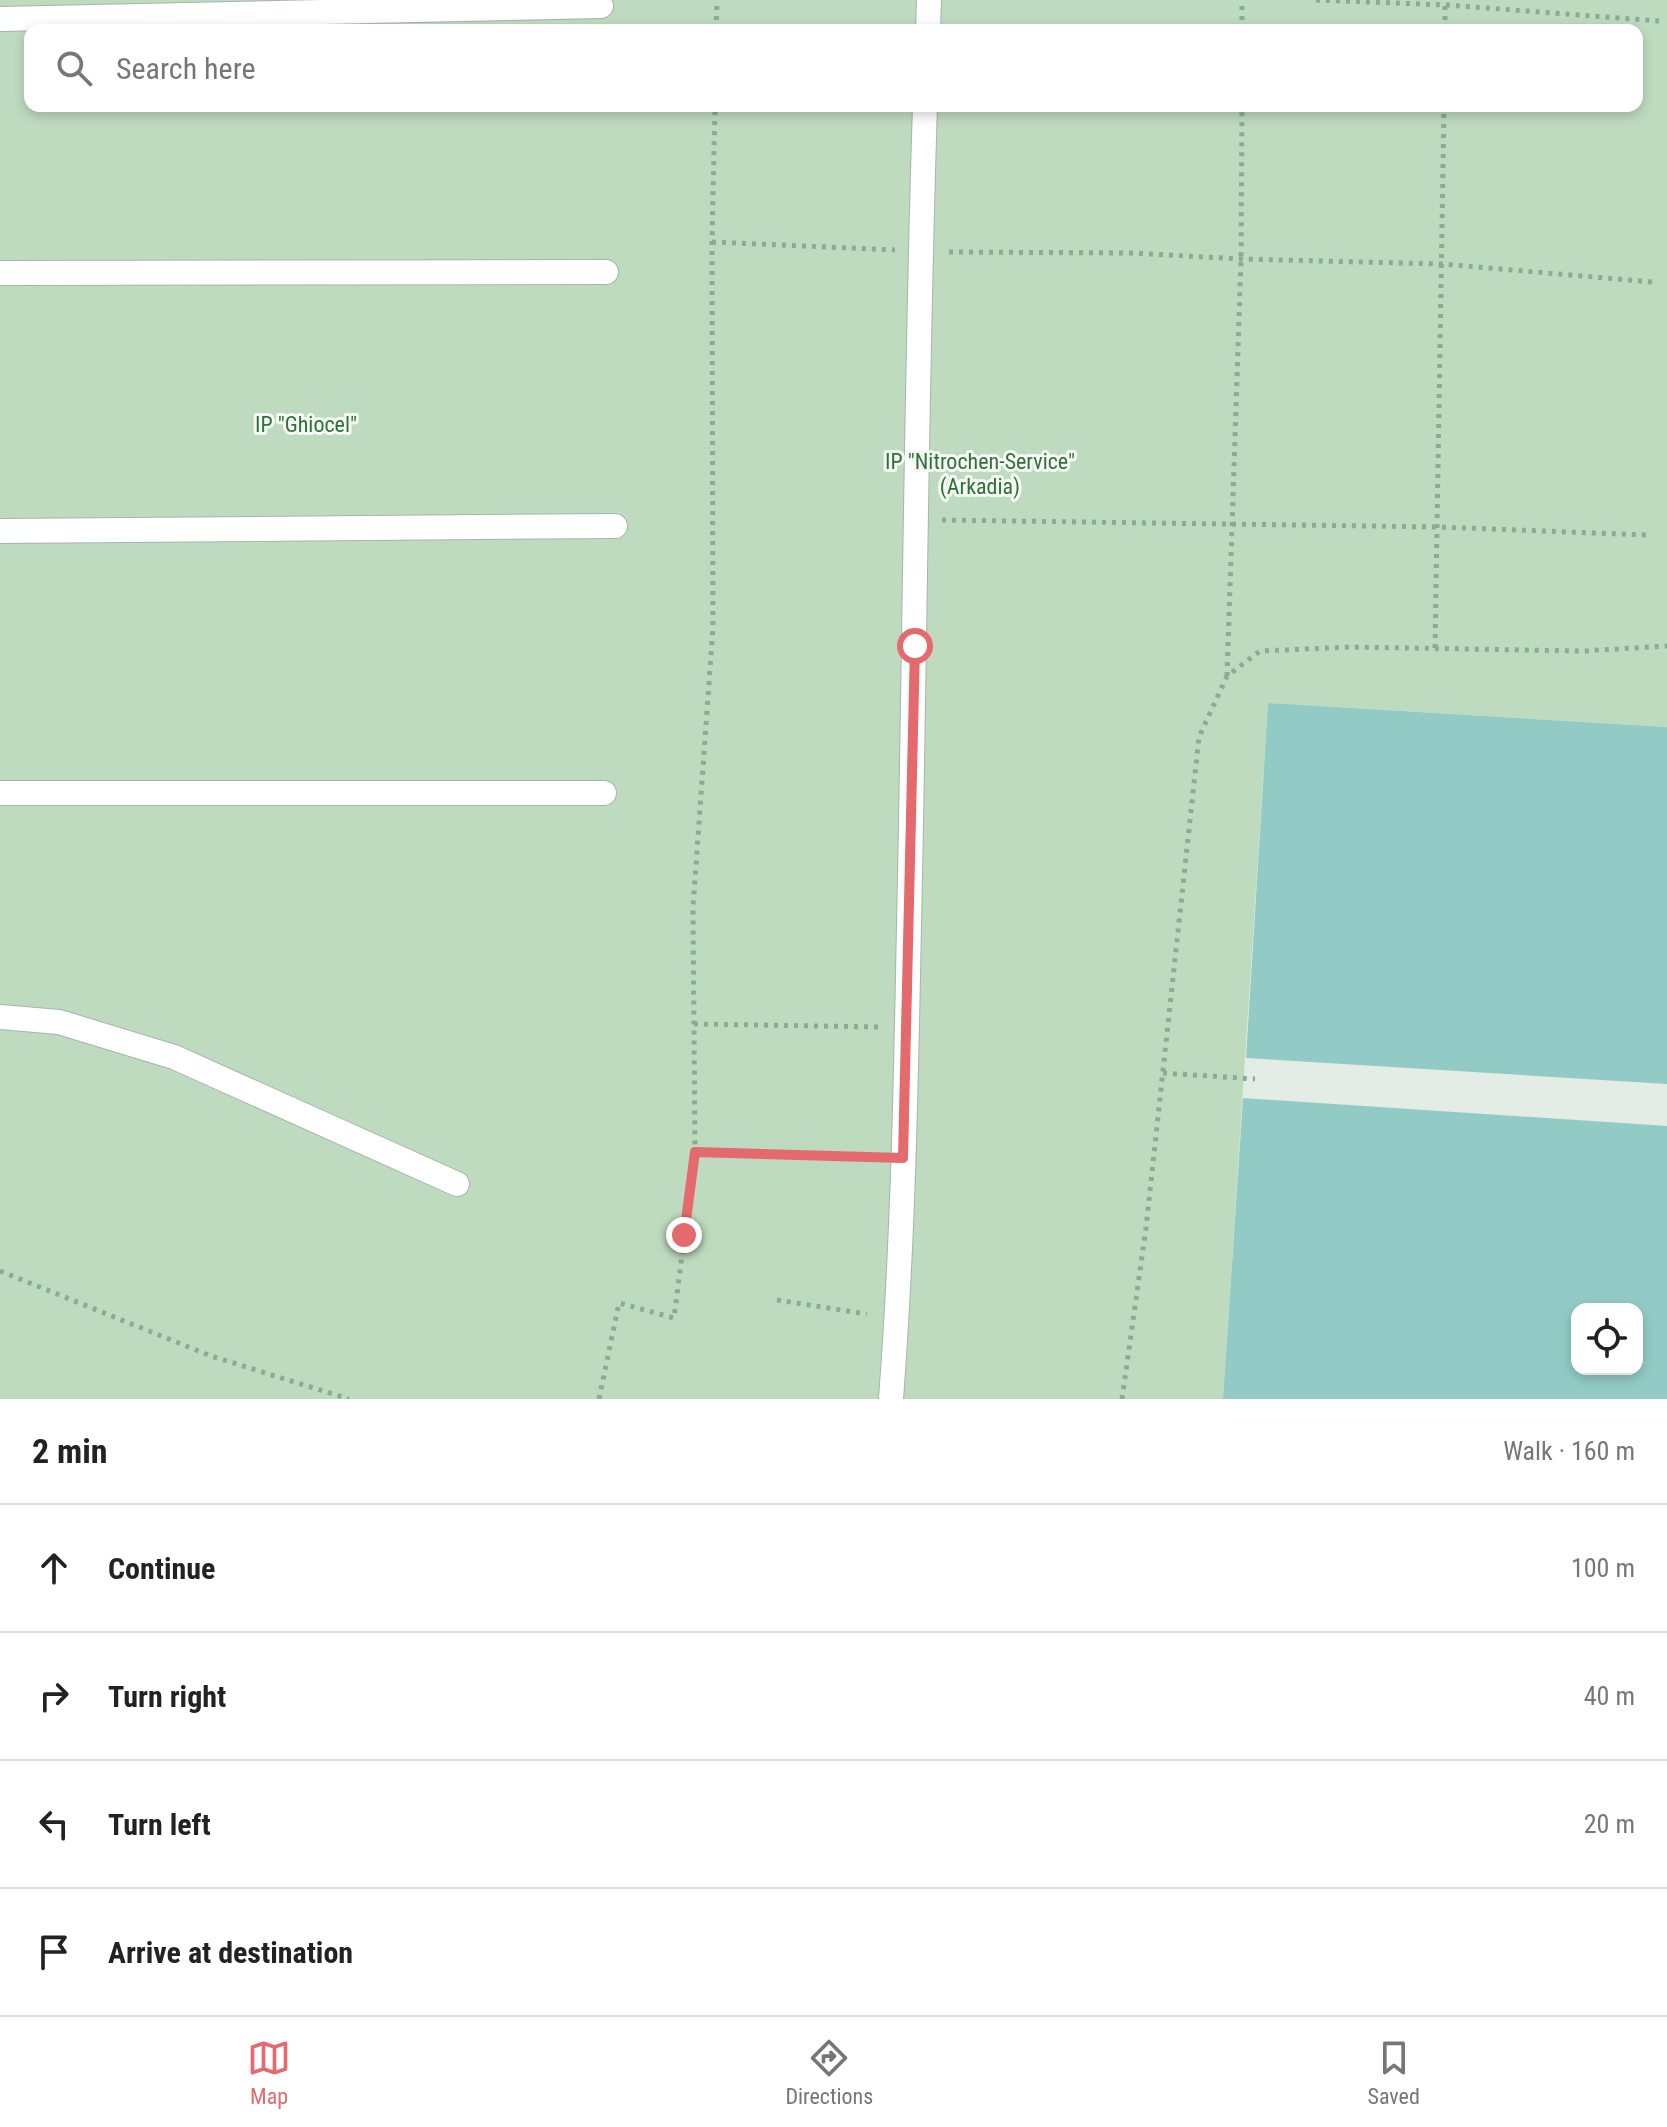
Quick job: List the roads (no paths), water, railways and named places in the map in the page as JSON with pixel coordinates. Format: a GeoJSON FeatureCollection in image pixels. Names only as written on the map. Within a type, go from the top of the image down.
{"type":"FeatureCollection","features":[{"type":"Feature","properties":{"kind":"street"},"geometry":{"type":"LineString","coordinates":[[928,24],[929,0]]}},
{"type":"Feature","properties":{"kind":"street"},"geometry":{"type":"LineString","coordinates":[[0,19],[601,6]]}},
{"type":"Feature","properties":{"kind":"street"},"geometry":{"type":"LineString","coordinates":[[891,1399],[897,1318],[907,1027],[925,112]]}},
{"type":"Feature","properties":{"kind":"street"},"geometry":{"type":"LineString","coordinates":[[0,273],[606,272]]}},
{"type":"Feature","properties":{"kind":"street"},"geometry":{"type":"LineString","coordinates":[[0,531],[615,526]]}},
{"type":"Feature","properties":{"kind":"street"},"geometry":{"type":"LineString","coordinates":[[0,793],[604,793]]}},
{"type":"Feature","properties":{"kind":"street"},"geometry":{"type":"LineString","coordinates":[[0,1017],[59,1022],[174,1057],[457,1184]]}},
{"type":"Feature","properties":{"kind":"water"},"geometry":{"type":"Polygon","coordinates":[[[1268,703],[1667,727],[1667,1084],[1246,1058],[1268,703]]]}},
{"type":"Feature","properties":{"kind":"water"},"geometry":{"type":"Polygon","coordinates":[[[1243,1098],[1667,1126],[1667,1399],[1223,1399],[1243,1098]]]}},
{"type":"Feature","properties":{"kind":"park label","name":"IP \"Ghiocel\""},"geometry":{"type":"Point","coordinates":[306,424]}},
{"type":"Feature","properties":{"kind":"park label","name":"IP \"Nitrochen-Service\" (Arkadia)"},"geometry":{"type":"Point","coordinates":[980,474]}}]}
